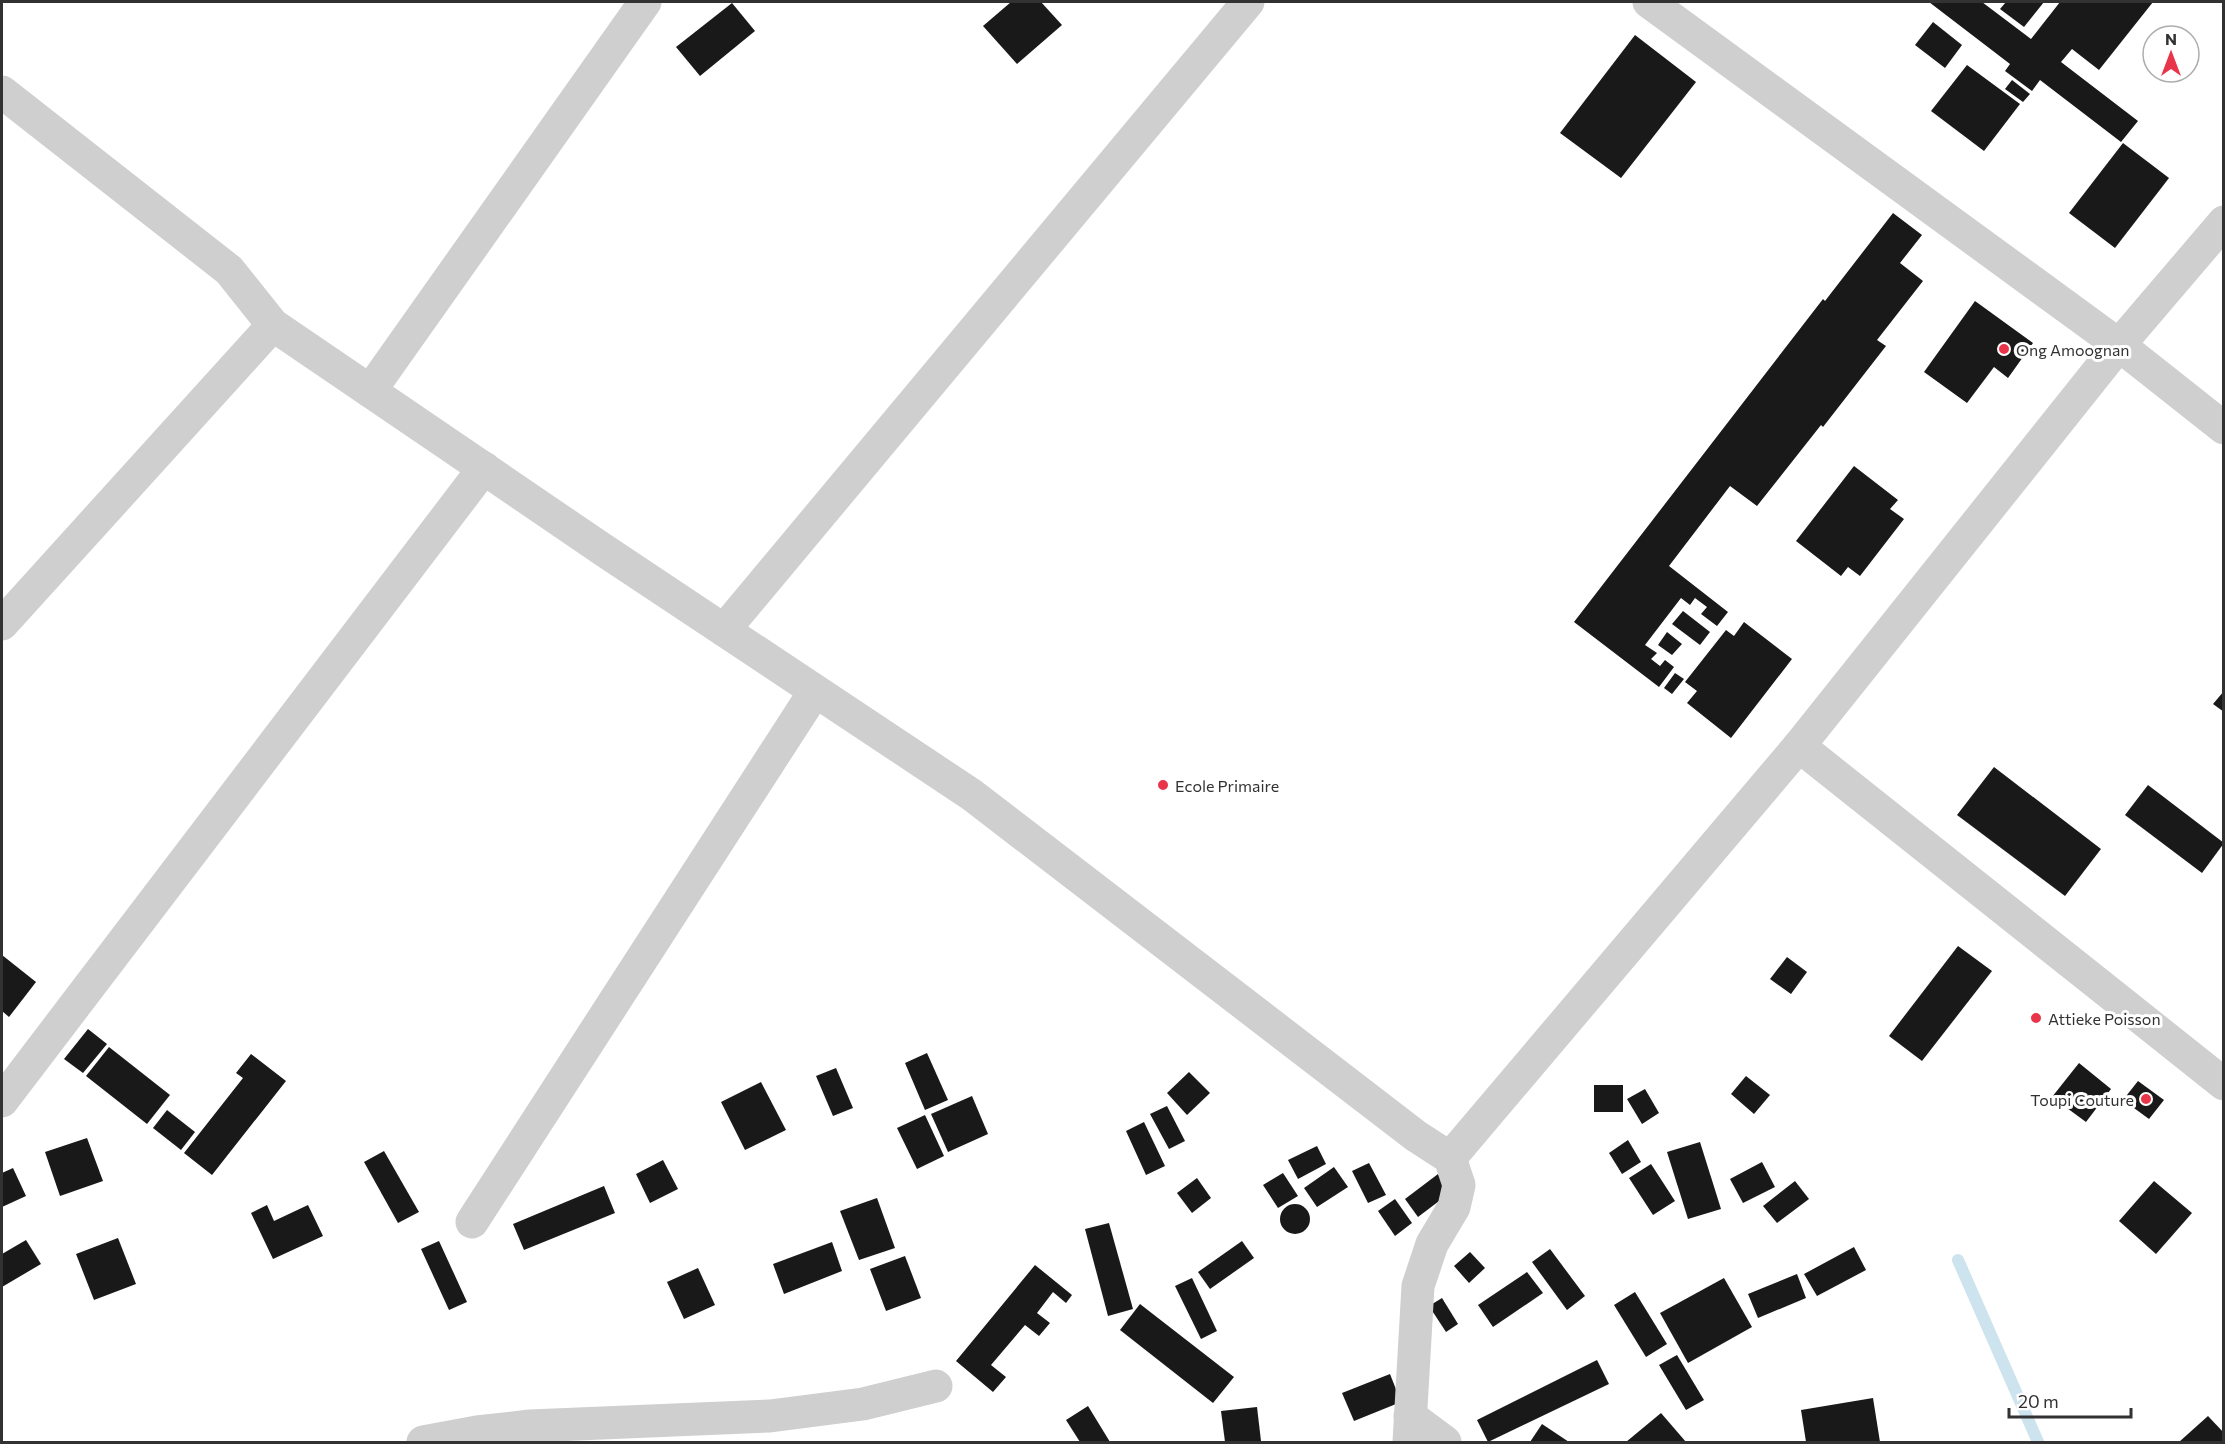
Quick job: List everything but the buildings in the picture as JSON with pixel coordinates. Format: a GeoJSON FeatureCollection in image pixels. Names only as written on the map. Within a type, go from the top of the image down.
{"type":"FeatureCollection","features":[{"type":"Feature","properties":{"kind":"street"},"geometry":{"type":"LineString","coordinates":[[724,630],[1248,2]]}},
{"type":"Feature","properties":{"kind":"street"},"geometry":{"type":"LineString","coordinates":[[1649,2],[2120,345],[2223,428]]}},
{"type":"Feature","properties":{"kind":"street"},"geometry":{"type":"LineString","coordinates":[[370,391],[633,6]]}},
{"type":"Feature","properties":{"kind":"street"},"geometry":{"type":"LineString","coordinates":[[2,92],[229,270],[273,325],[972,795],[1416,1136],[1450,1158],[1459,1185],[1454,1207],[1432,1244],[1418,1286],[1410,1429],[1445,1443]]}},
{"type":"Feature","properties":{"kind":"street"},"geometry":{"type":"LineString","coordinates":[[1450,1158],[1799,746],[2120,345],[2223,222]]}},
{"type":"Feature","properties":{"kind":"street"},"geometry":{"type":"LineString","coordinates":[[2,624],[273,325]]}},
{"type":"Feature","properties":{"kind":"street"},"geometry":{"type":"LineString","coordinates":[[2,1101],[484,468]]}},
{"type":"Feature","properties":{"kind":"street"},"geometry":{"type":"LineString","coordinates":[[472,1222],[815,691]]}},
{"type":"Feature","properties":{"kind":"street"},"geometry":{"type":"LineString","coordinates":[[1799,746],[2223,1084]]}},
{"type":"Feature","properties":{"kind":"street"},"geometry":{"type":"LineString","coordinates":[[423,1443],[477,1432],[530,1426],[770,1416],[862,1404],[936,1386]]}},
{"type":"Feature","properties":{"kind":"waterway"},"geometry":{"type":"LineString","coordinates":[[1958,1260],[2038,1442]]}},
{"type":"Feature","properties":{"kind":"place","name":"Ong Amoognan"},"geometry":{"type":"Point","coordinates":[2004,349]}},
{"type":"Feature","properties":{"kind":"place","name":"Ecole Primaire"},"geometry":{"type":"Point","coordinates":[1163,785]}},
{"type":"Feature","properties":{"kind":"place","name":"Attieke Poisson"},"geometry":{"type":"Point","coordinates":[2036,1018]}},
{"type":"Feature","properties":{"kind":"place","name":"Toupi Couture"},"geometry":{"type":"Point","coordinates":[2146,1099]}}]}
